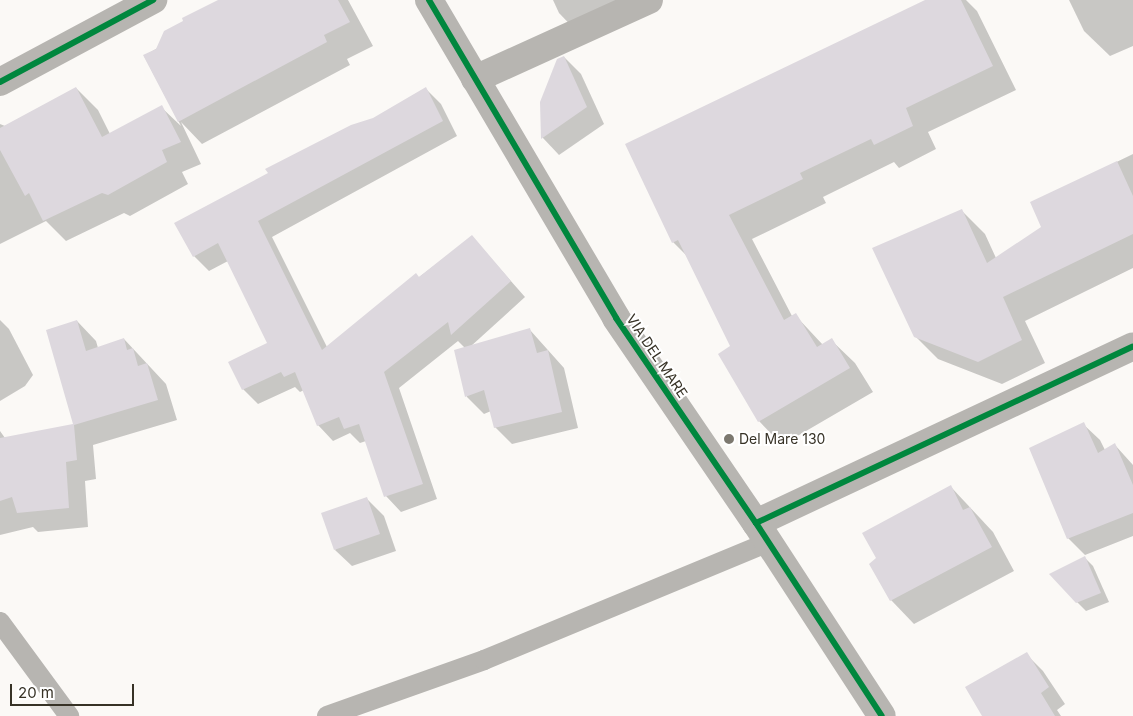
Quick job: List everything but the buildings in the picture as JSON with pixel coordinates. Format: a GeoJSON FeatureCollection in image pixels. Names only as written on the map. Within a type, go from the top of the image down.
{"type":"FeatureCollection","features":[{"type":"Feature","properties":{"kind":"street"},"geometry":{"type":"LineString","coordinates":[[0,82],[153,0]]}},
{"type":"Feature","properties":{"kind":"street","name":"VIA DEL MARE"},"geometry":{"type":"LineString","coordinates":[[429,0],[616,318],[763,532],[882,716]]}},
{"type":"Feature","properties":{"kind":"street"},"geometry":{"type":"LineString","coordinates":[[475,79],[649,0]]}},
{"type":"Feature","properties":{"kind":"street"},"geometry":{"type":"LineString","coordinates":[[763,532],[1133,346]]}},
{"type":"Feature","properties":{"kind":"lane"},"geometry":{"type":"LineString","coordinates":[[327,716],[484,660],[763,532]]}},
{"type":"Feature","properties":{"kind":"lane"},"geometry":{"type":"LineString","coordinates":[[0,622],[69,716]]}},
{"type":"Feature","properties":{"kind":"cycle path"},"geometry":{"type":"LineString","coordinates":[[0,82],[153,0]]}},
{"type":"Feature","properties":{"kind":"cycle path"},"geometry":{"type":"LineString","coordinates":[[429,0],[616,318],[756,523],[882,716]]}},
{"type":"Feature","properties":{"kind":"cycle path"},"geometry":{"type":"LineString","coordinates":[[756,523],[1133,346]]}},
{"type":"Feature","properties":{"kind":"place","name":"Del Mare 130"},"geometry":{"type":"Point","coordinates":[729,439]}}]}
